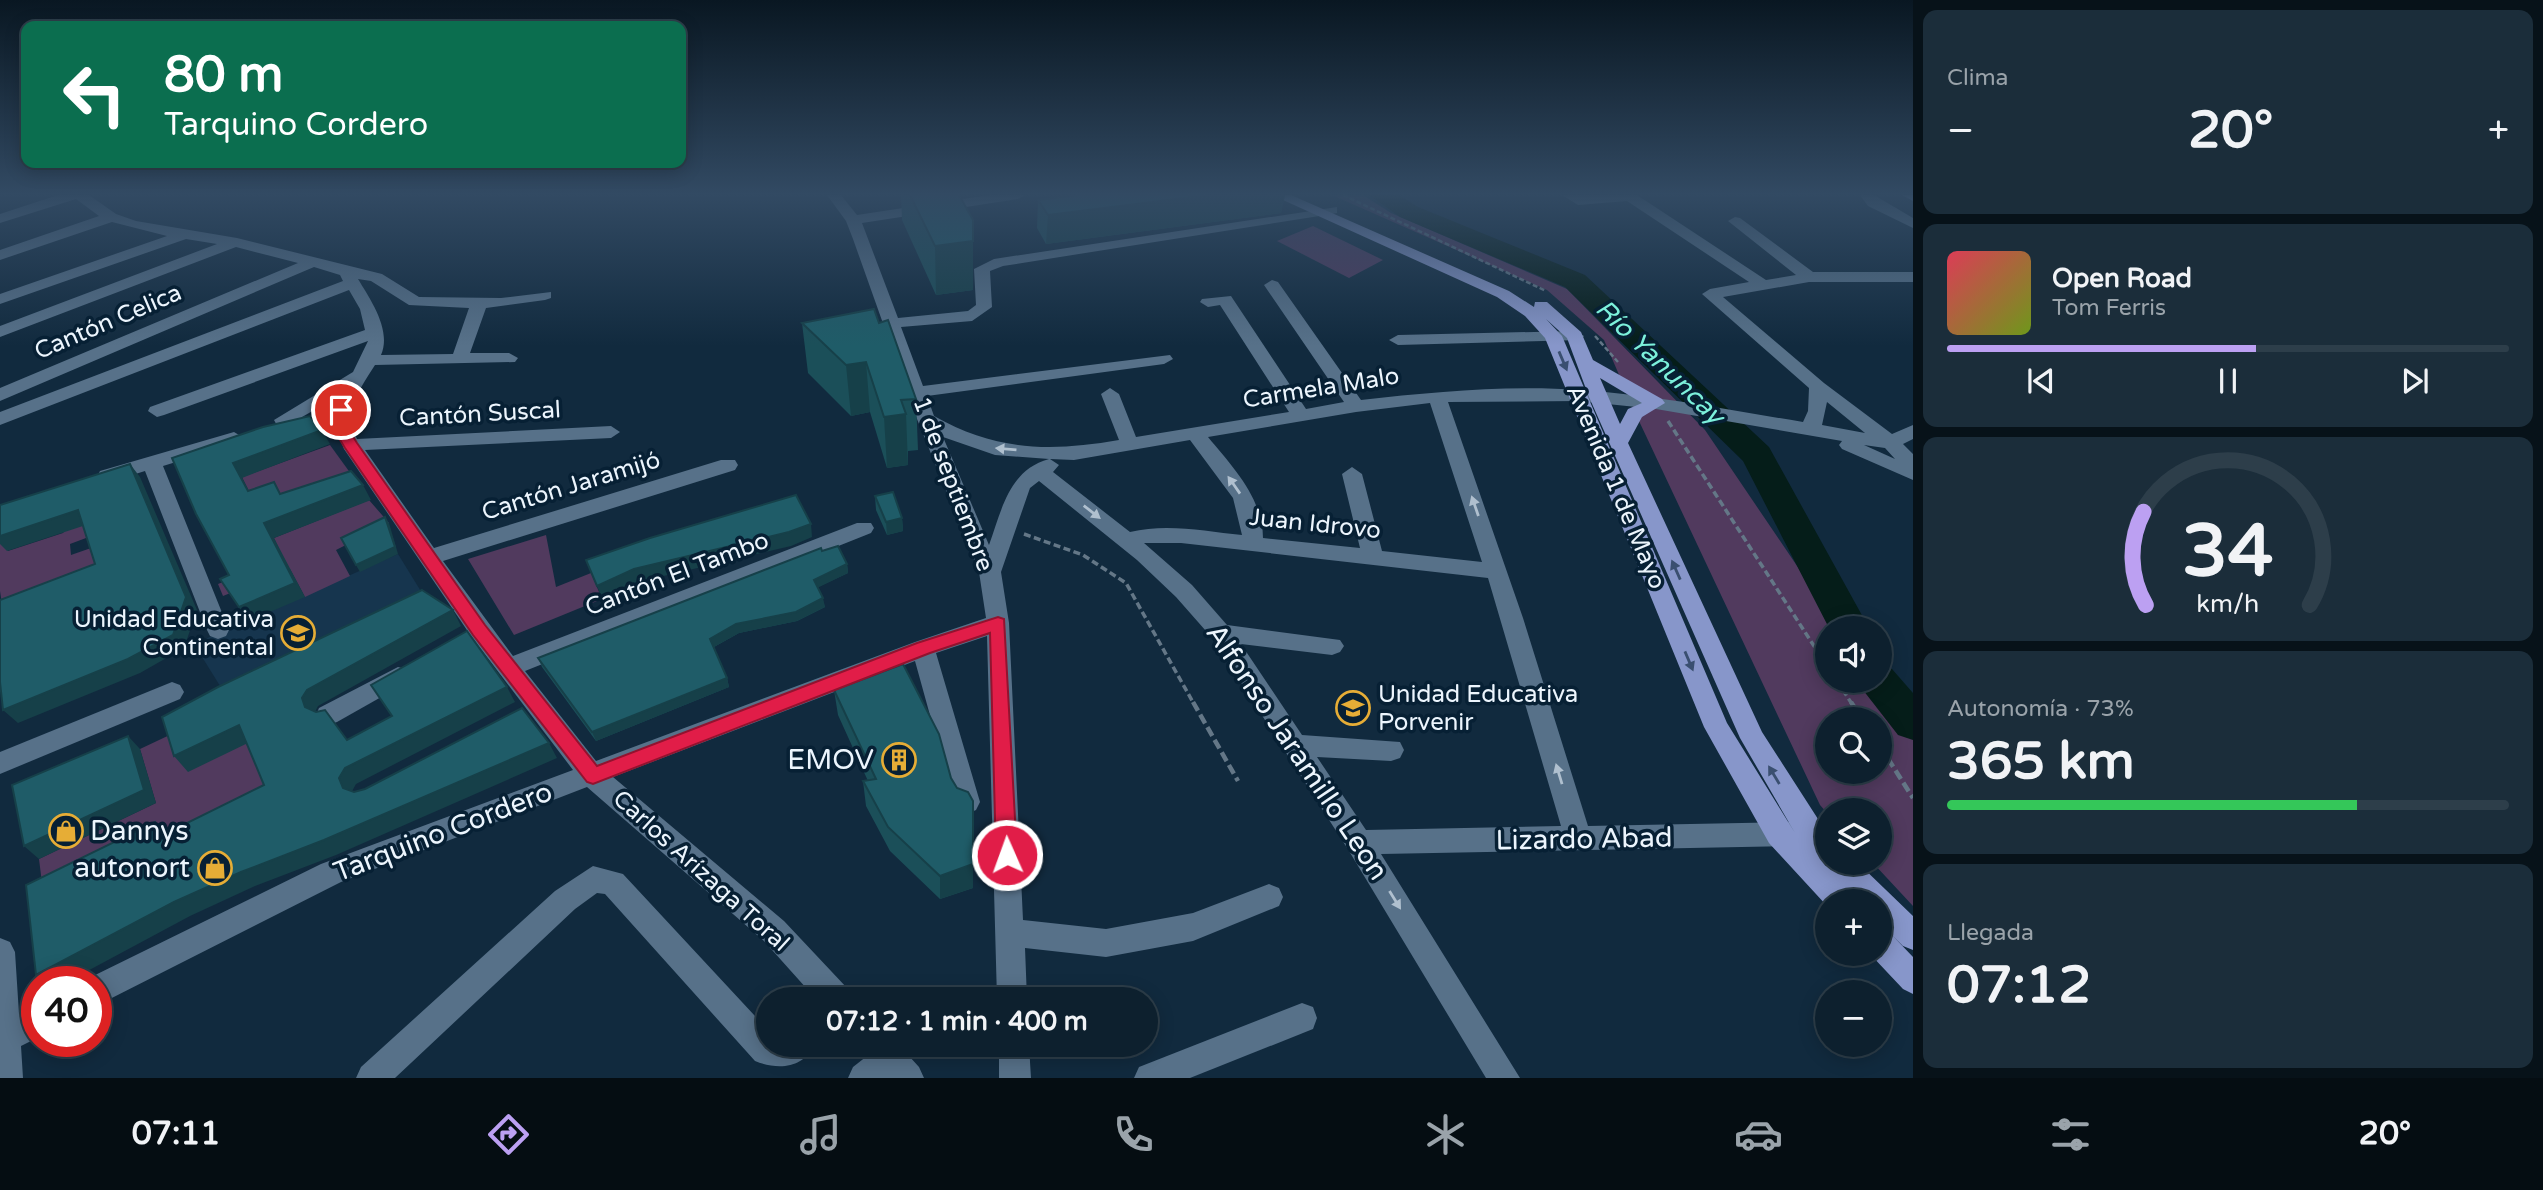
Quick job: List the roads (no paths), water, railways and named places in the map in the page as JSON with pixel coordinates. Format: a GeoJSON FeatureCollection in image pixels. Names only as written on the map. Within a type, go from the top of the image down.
{"type":"FeatureCollection","features":[{"type":"Feature","properties":{"kind":"main road","name":"Avenida 1 de Mayo"},"geometry":{"type":"LineString","coordinates":[[1397,245],[1503,294],[1531,312],[1553,336],[1619,443],[1752,738],[1815,837]]}},
{"type":"Feature","properties":{"kind":"main road","name":"Avenida 1 de Mayo"},"geometry":{"type":"LineString","coordinates":[[1407,245],[1518,290],[1546,309],[1575,336],[1584,362],[1588,396],[1716,727],[1778,834],[1830,889]]}},
{"type":"Feature","properties":{"kind":"main road"},"geometry":{"type":"LineString","coordinates":[[1584,362],[1659,403]]}},
{"type":"Feature","properties":{"kind":"main road"},"geometry":{"type":"LineString","coordinates":[[1619,443],[1634,413],[1659,403]]}},
{"type":"Feature","properties":{"kind":"main road"},"geometry":{"type":"LineString","coordinates":[[1851,875],[1866,889]]}},
{"type":"Feature","properties":{"kind":"main road"},"geometry":{"type":"LineString","coordinates":[[1892,915],[1913,936]]}},
{"type":"Feature","properties":{"kind":"main road"},"geometry":{"type":"LineString","coordinates":[[1892,956],[1913,979]]}},
{"type":"Feature","properties":{"kind":"street"},"geometry":{"type":"LineString","coordinates":[[0,256],[31,245]]}},
{"type":"Feature","properties":{"kind":"street"},"geometry":{"type":"LineString","coordinates":[[0,299],[154,245]]}},
{"type":"Feature","properties":{"kind":"street"},"geometry":{"type":"LineString","coordinates":[[0,332],[226,245]]}},
{"type":"Feature","properties":{"kind":"street"},"geometry":{"type":"LineString","coordinates":[[248,245],[313,262],[350,277],[376,277],[415,302],[501,303],[545,295]]}},
{"type":"Feature","properties":{"kind":"street","name":"1 de septiembre"},"geometry":{"type":"LineString","coordinates":[[863,245],[926,419],[990,572],[998,623],[1012,987]]}},
{"type":"Feature","properties":{"kind":"street"},"geometry":{"type":"LineString","coordinates":[[893,323],[972,316],[981,312],[984,307],[982,269],[999,262],[1108,245]]}},
{"type":"Feature","properties":{"kind":"street"},"geometry":{"type":"LineString","coordinates":[[1704,245],[1762,284]]}},
{"type":"Feature","properties":{"kind":"street"},"geometry":{"type":"LineString","coordinates":[[1767,245],[1809,277]]}},
{"type":"Feature","properties":{"kind":"street","name":"Cantón Celica"},"geometry":{"type":"LineString","coordinates":[[0,395],[313,262]]}},
{"type":"Feature","properties":{"kind":"street"},"geometry":{"type":"LineString","coordinates":[[350,277],[368,309],[377,344],[366,365],[339,419],[269,427],[324,398],[366,365],[509,358]]}},
{"type":"Feature","properties":{"kind":"street"},"geometry":{"type":"LineString","coordinates":[[0,419],[350,277]]}},
{"type":"Feature","properties":{"kind":"street"},"geometry":{"type":"LineString","coordinates":[[1913,277],[1809,277],[1710,294],[1818,387],[1891,443],[1913,465]]}},
{"type":"Feature","properties":{"kind":"street"},"geometry":{"type":"LineString","coordinates":[[1272,285],[1356,406]]}},
{"type":"Feature","properties":{"kind":"street"},"geometry":{"type":"LineString","coordinates":[[1208,302],[1225,299],[1301,416]]}},
{"type":"Feature","properties":{"kind":"street"},"geometry":{"type":"LineString","coordinates":[[459,360],[479,303]]}},
{"type":"Feature","properties":{"kind":"street"},"geometry":{"type":"LineString","coordinates":[[157,411],[374,333]]}},
{"type":"Feature","properties":{"kind":"street"},"geometry":{"type":"LineString","coordinates":[[1398,340],[1575,336]]}},
{"type":"Feature","properties":{"kind":"street"},"geometry":{"type":"LineString","coordinates":[[916,392],[1164,359]]}},
{"type":"Feature","properties":{"kind":"street"},"geometry":{"type":"LineString","coordinates":[[1814,431],[1812,424],[1817,411],[1818,387]]}},
{"type":"Feature","properties":{"kind":"street"},"geometry":{"type":"LineString","coordinates":[[1110,394],[1130,445]]}},
{"type":"Feature","properties":{"kind":"street","name":"Carmela Malo"},"geometry":{"type":"LineString","coordinates":[[926,419],[959,438],[995,449],[1074,454],[1356,406],[1437,397],[1588,396],[1659,403],[1814,431]]}},
{"type":"Feature","properties":{"kind":"street"},"geometry":{"type":"LineString","coordinates":[[1437,397],[1496,571],[1579,840]]}},
{"type":"Feature","properties":{"kind":"street","name":"Carlos Arízaga Toral"},"geometry":{"type":"LineString","coordinates":[[339,419],[351,445],[479,630],[593,776],[774,931],[825,987]]}},
{"type":"Feature","properties":{"kind":"street"},"geometry":{"type":"LineString","coordinates":[[89,481],[256,431]]}},
{"type":"Feature","properties":{"kind":"street"},"geometry":{"type":"LineString","coordinates":[[1814,431],[1891,443],[1913,431]]}},
{"type":"Feature","properties":{"kind":"street"},"geometry":{"type":"LineString","coordinates":[[1814,431],[1891,462],[1913,474]]}},
{"type":"Feature","properties":{"kind":"street","name":"Cantón Suscal"},"geometry":{"type":"LineString","coordinates":[[351,445],[611,432]]}},
{"type":"Feature","properties":{"kind":"street"},"geometry":{"type":"LineString","coordinates":[[1196,435],[1239,490],[1254,528],[1252,543]]}},
{"type":"Feature","properties":{"kind":"street","name":"Carmela Malo"},"geometry":{"type":"LineString","coordinates":[[990,572],[1021,484],[1038,470],[1074,454]]}},
{"type":"Feature","properties":{"kind":"street"},"geometry":{"type":"LineString","coordinates":[[152,463],[218,630]]}},
{"type":"Feature","properties":{"kind":"street","name":"Cantón Jaramijó"},"geometry":{"type":"LineString","coordinates":[[431,557],[728,465]]}},
{"type":"Feature","properties":{"kind":"street","name":"Alfonso Jaramillo Leon"},"geometry":{"type":"LineString","coordinates":[[1038,470],[1127,540],[1184,591],[1221,634],[1359,842],[1504,1078]]}},
{"type":"Feature","properties":{"kind":"street"},"geometry":{"type":"LineString","coordinates":[[1352,474],[1373,557]]}},
{"type":"Feature","properties":{"kind":"street","name":"Cantón El Tambo"},"geometry":{"type":"LineString","coordinates":[[508,668],[864,528]]}},
{"type":"Feature","properties":{"kind":"street","name":"Juan Idrovo"},"geometry":{"type":"LineString","coordinates":[[1127,540],[1146,535],[1181,536],[1496,571]]}},
{"type":"Feature","properties":{"kind":"street","name":"Tarquino Cordero"},"geometry":{"type":"LineString","coordinates":[[112,983],[331,873],[593,776],[923,648],[998,623]]}},
{"type":"Feature","properties":{"kind":"street"},"geometry":{"type":"LineString","coordinates":[[455,643],[479,630]]}},
{"type":"Feature","properties":{"kind":"street"},"geometry":{"type":"LineString","coordinates":[[1221,634],[1332,646]]}},
{"type":"Feature","properties":{"kind":"street"},"geometry":{"type":"LineString","coordinates":[[923,648],[967,802]]}},
{"type":"Feature","properties":{"kind":"street"},"geometry":{"type":"LineString","coordinates":[[328,715],[420,663]]}},
{"type":"Feature","properties":{"kind":"street"},"geometry":{"type":"LineString","coordinates":[[0,763],[172,692]]}},
{"type":"Feature","properties":{"kind":"street"},"geometry":{"type":"LineString","coordinates":[[513,717],[537,705]]}},
{"type":"Feature","properties":{"kind":"street"},"geometry":{"type":"LineString","coordinates":[[1296,745],[1391,750]]}},
{"type":"Feature","properties":{"kind":"street","name":"Lizardo Abad"},"geometry":{"type":"LineString","coordinates":[[1359,842],[1579,840],[1778,834],[1815,841]]}},
{"type":"Feature","properties":{"kind":"street"},"geometry":{"type":"LineString","coordinates":[[372,1078],[565,900],[593,879],[613,883],[756,1039]]}},
{"type":"Feature","properties":{"kind":"street"},"geometry":{"type":"LineString","coordinates":[[1010,932],[1106,943],[1193,927],[1269,897]]}},
{"type":"Feature","properties":{"kind":"street"},"geometry":{"type":"LineString","coordinates":[[0,952],[7,1078]]}},
{"type":"Feature","properties":{"kind":"street"},"geometry":{"type":"LineString","coordinates":[[1150,1078],[1302,1018]]}},
{"type":"Feature","properties":{"kind":"street"},"geometry":{"type":"LineString","coordinates":[[3,1038],[21,1029]]}},
{"type":"Feature","properties":{"kind":"street"},"geometry":{"type":"LineString","coordinates":[[1014,1057],[1015,1078]]}},
{"type":"Feature","properties":{"kind":"street"},"geometry":{"type":"LineString","coordinates":[[864,1078],[892,1060]]}},
{"type":"Feature","properties":{"kind":"waterway","name":"Río Yanuncay"},"geometry":{"type":"LineString","coordinates":[[1489,245],[1575,281],[1757,455],[1843,616]]}},
{"type":"Feature","properties":{"kind":"waterway","name":"Río Yanuncay"},"geometry":{"type":"LineString","coordinates":[[1888,693],[1913,722]]}},
{"type":"Feature","properties":{"kind":"place","name":"Unidad Educativa Continental"},"geometry":{"type":"Point","coordinates":[298,633]}},
{"type":"Feature","properties":{"kind":"place","name":"Unidad Educativa Porvenir"},"geometry":{"type":"Point","coordinates":[1353,708]}},
{"type":"Feature","properties":{"kind":"place","name":"EMOV"},"geometry":{"type":"Point","coordinates":[899,760]}},
{"type":"Feature","properties":{"kind":"place","name":"Dannys"},"geometry":{"type":"Point","coordinates":[66,831]}},
{"type":"Feature","properties":{"kind":"place","name":"autonort"},"geometry":{"type":"Point","coordinates":[215,868]}}]}
